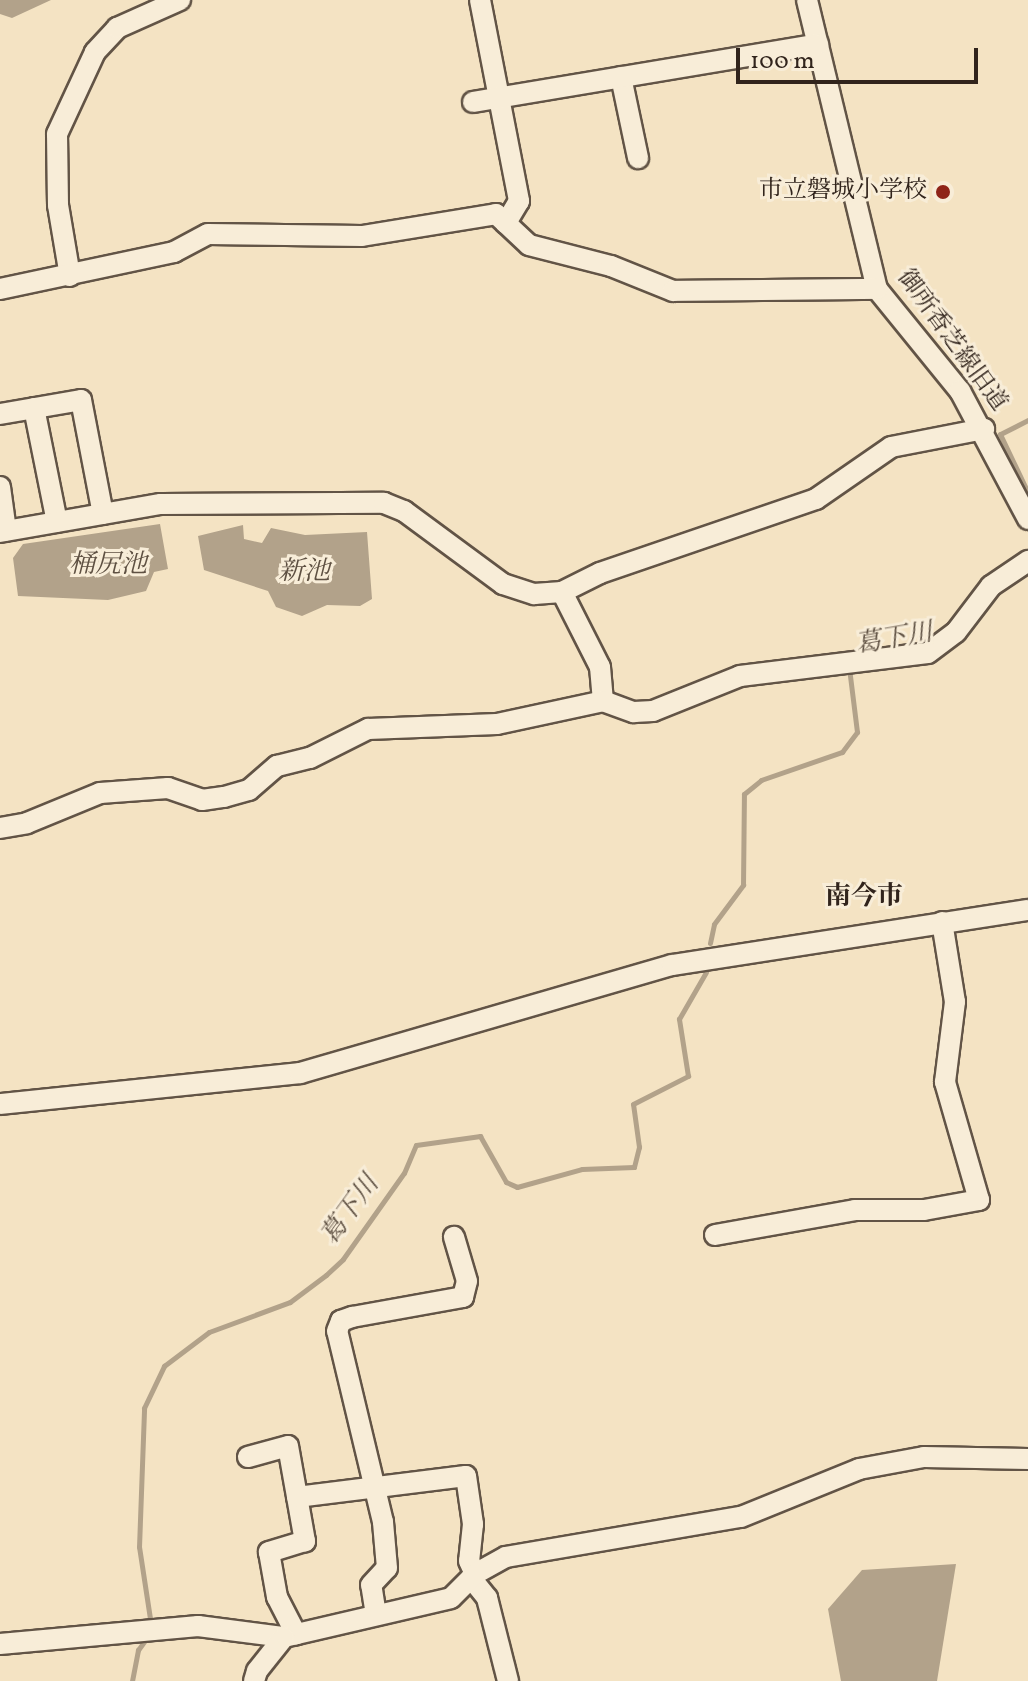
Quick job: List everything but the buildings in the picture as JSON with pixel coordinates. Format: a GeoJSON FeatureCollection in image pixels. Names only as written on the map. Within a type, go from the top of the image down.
{"type":"FeatureCollection","features":[{"type":"Feature","properties":{"kind":"street"},"geometry":{"type":"LineString","coordinates":[[70,276],[58,205],[57,134],[95,52],[117,28],[173,8],[180,0]]}},
{"type":"Feature","properties":{"kind":"street"},"geometry":{"type":"LineString","coordinates":[[480,0],[519,201],[506,223]]}},
{"type":"Feature","properties":{"kind":"street","name":"御所香芝線旧道"},"geometry":{"type":"LineString","coordinates":[[807,0],[877,289],[960,391],[984,429],[1028,519]]}},
{"type":"Feature","properties":{"kind":"street"},"geometry":{"type":"LineString","coordinates":[[473,102],[818,44]]}},
{"type":"Feature","properties":{"kind":"street"},"geometry":{"type":"LineString","coordinates":[[621,77],[638,158]]}},
{"type":"Feature","properties":{"kind":"street"},"geometry":{"type":"LineString","coordinates":[[0,289],[174,252],[208,234],[362,236],[496,214],[529,245],[611,266],[673,291],[877,289]]}},
{"type":"Feature","properties":{"kind":"street"},"geometry":{"type":"LineString","coordinates":[[0,414],[81,400],[103,514]]}},
{"type":"Feature","properties":{"kind":"street"},"geometry":{"type":"LineString","coordinates":[[34,408],[57,522]]}},
{"type":"Feature","properties":{"kind":"street"},"geometry":{"type":"LineString","coordinates":[[0,487],[3,532],[103,514],[213,500],[384,503],[404,511],[503,584],[534,594],[562,592],[600,573],[816,499],[891,447],[984,429]]}},
{"type":"Feature","properties":{"kind":"street"},"geometry":{"type":"LineString","coordinates":[[0,828],[27,823],[100,793],[168,788],[202,800],[224,797],[249,790],[277,766],[310,758],[368,729],[497,724],[603,701],[634,712],[653,711],[740,676],[928,653],[956,632],[991,586],[1028,561]]}},
{"type":"Feature","properties":{"kind":"street"},"geometry":{"type":"LineString","coordinates":[[562,592],[600,667],[603,701]]}},
{"type":"Feature","properties":{"kind":"street"},"geometry":{"type":"LineString","coordinates":[[0,1104],[300,1073],[672,965],[1028,910]]}},
{"type":"Feature","properties":{"kind":"street"},"geometry":{"type":"LineString","coordinates":[[715,1235],[855,1210],[924,1210],[979,1200],[945,1082],[955,1002],[942,922]]}},
{"type":"Feature","properties":{"kind":"street"},"geometry":{"type":"LineString","coordinates":[[376,1615],[371,1585],[387,1568],[383,1522],[373,1485],[364,1427],[337,1331],[341,1321],[352,1317],[463,1297],[467,1281],[454,1237]]}},
{"type":"Feature","properties":{"kind":"street"},"geometry":{"type":"LineString","coordinates":[[248,1457],[288,1446],[305,1541],[269,1552],[277,1597],[290,1636]]}},
{"type":"Feature","properties":{"kind":"street"},"geometry":{"type":"LineString","coordinates":[[0,1644],[198,1626],[290,1636],[451,1598],[473,1576],[506,1557],[741,1517],[859,1469],[924,1457],[1028,1459]]}},
{"type":"Feature","properties":{"kind":"street"},"geometry":{"type":"LineString","coordinates":[[297,1497],[373,1485],[466,1476],[473,1524],[469,1561],[473,1576],[487,1598],[508,1681]]}},
{"type":"Feature","properties":{"kind":"street"},"geometry":{"type":"LineString","coordinates":[[254,1681],[290,1636]]}},
{"type":"Feature","properties":{"kind":"water"},"geometry":{"type":"Polygon","coordinates":[[[0,0],[51,0],[12,18],[0,14],[0,0]]]}},
{"type":"Feature","properties":{"kind":"water","name":"桶尻池"},"geometry":{"type":"Polygon","coordinates":[[[160,524],[168,569],[154,572],[146,591],[108,600],[18,596],[13,558],[23,544],[160,524]]]}},
{"type":"Feature","properties":{"kind":"water","name":"新池"},"geometry":{"type":"Polygon","coordinates":[[[243,525],[244,539],[262,543],[271,528],[305,535],[367,532],[372,599],[360,606],[327,605],[302,616],[276,607],[268,591],[204,570],[198,536],[243,525]]]}},
{"type":"Feature","properties":{"kind":"water"},"geometry":{"type":"Polygon","coordinates":[[[956,1564],[937,1681],[841,1681],[828,1609],[862,1570],[956,1564]]]}},
{"type":"Feature","properties":{"kind":"waterway","name":"葛下川"},"geometry":{"type":"LineString","coordinates":[[1028,420],[1000,434],[1028,493]]}},
{"type":"Feature","properties":{"kind":"waterway","name":"葛下川"},"geometry":{"type":"LineString","coordinates":[[934,658],[964,636]]}},
{"type":"Feature","properties":{"kind":"waterway","name":"葛下川"},"geometry":{"type":"LineString","coordinates":[[710,943],[714,924],[743,885],[744,794],[761,780],[842,752],[857,732],[849,668]]}},
{"type":"Feature","properties":{"kind":"waterway","name":"葛下川"},"geometry":{"type":"LineString","coordinates":[[151,1625],[139,1547],[144,1408],[164,1366],[209,1332],[290,1302],[326,1275],[343,1259],[404,1173],[416,1145],[480,1136],[506,1182],[517,1187],[582,1169],[634,1167],[639,1147],[633,1104],[688,1076],[679,1019],[706,972]]}},
{"type":"Feature","properties":{"kind":"waterway","name":"葛下川"},"geometry":{"type":"LineString","coordinates":[[132,1681],[138,1650],[149,1635]]}},
{"type":"Feature","properties":{"kind":"place","name":"市立磐城小学校"},"geometry":{"type":"Point","coordinates":[943,192]}},
{"type":"Feature","properties":{"kind":"district","name":"南今市"},"geometry":{"type":"Point","coordinates":[864,898]}}]}
